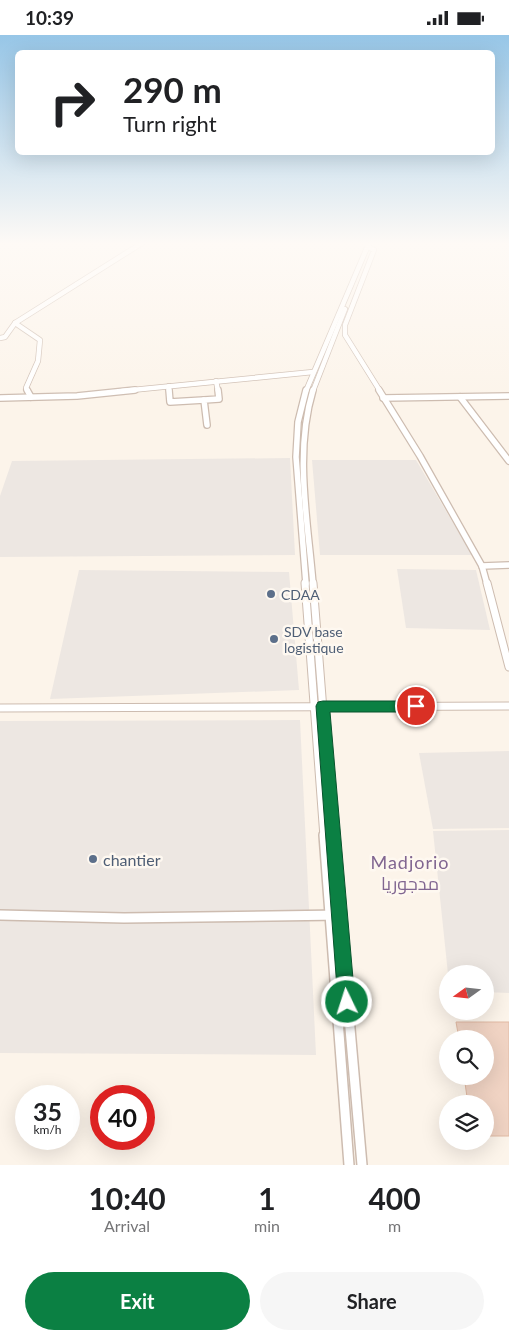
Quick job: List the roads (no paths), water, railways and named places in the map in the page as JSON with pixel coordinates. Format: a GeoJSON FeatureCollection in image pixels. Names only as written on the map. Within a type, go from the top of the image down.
{"type":"FeatureCollection","features":[{"type":"Feature","properties":{"kind":"street"},"geometry":{"type":"LineString","coordinates":[[0,338],[5,337],[15,323],[58,296]]}},
{"type":"Feature","properties":{"kind":"street"},"geometry":{"type":"LineString","coordinates":[[347,296],[313,372],[298,422],[296,463],[349,1165]]}},
{"type":"Feature","properties":{"kind":"street"},"geometry":{"type":"LineString","coordinates":[[350,296],[307,406],[303,431],[303,470],[362,1165]]}},
{"type":"Feature","properties":{"kind":"street"},"geometry":{"type":"LineString","coordinates":[[355,296],[344,331],[420,456],[482,566],[509,667]]}},
{"type":"Feature","properties":{"kind":"street"},"geometry":{"type":"LineString","coordinates":[[15,323],[40,340],[38,361],[26,389],[31,397]]}},
{"type":"Feature","properties":{"kind":"street"},"geometry":{"type":"LineString","coordinates":[[0,398],[77,396],[313,372]]}},
{"type":"Feature","properties":{"kind":"street"},"geometry":{"type":"LineString","coordinates":[[169,386],[170,402],[219,399],[216,381]]}},
{"type":"Feature","properties":{"kind":"street"},"geometry":{"type":"LineString","coordinates":[[383,398],[509,396]]}},
{"type":"Feature","properties":{"kind":"street"},"geometry":{"type":"LineString","coordinates":[[460,397],[509,461]]}},
{"type":"Feature","properties":{"kind":"street"},"geometry":{"type":"LineString","coordinates":[[204,400],[207,425]]}},
{"type":"Feature","properties":{"kind":"street"},"geometry":{"type":"LineString","coordinates":[[482,566],[509,565]]}},
{"type":"Feature","properties":{"kind":"street"},"geometry":{"type":"LineString","coordinates":[[0,708],[509,706]]}},
{"type":"Feature","properties":{"kind":"street"},"geometry":{"type":"LineString","coordinates":[[0,915],[124,918],[341,915]]}},
{"type":"Feature","properties":{"kind":"place","name":"CDAA"},"geometry":{"type":"Point","coordinates":[271,594]}},
{"type":"Feature","properties":{"kind":"place","name":"SDV base logistique"},"geometry":{"type":"Point","coordinates":[274,639]}},
{"type":"Feature","properties":{"kind":"place","name":"chantier"},"geometry":{"type":"Point","coordinates":[93,859]}},
{"type":"Feature","properties":{"kind":"district","name":"Madjorio مدجوريا"},"geometry":{"type":"Point","coordinates":[410,872]}}]}
